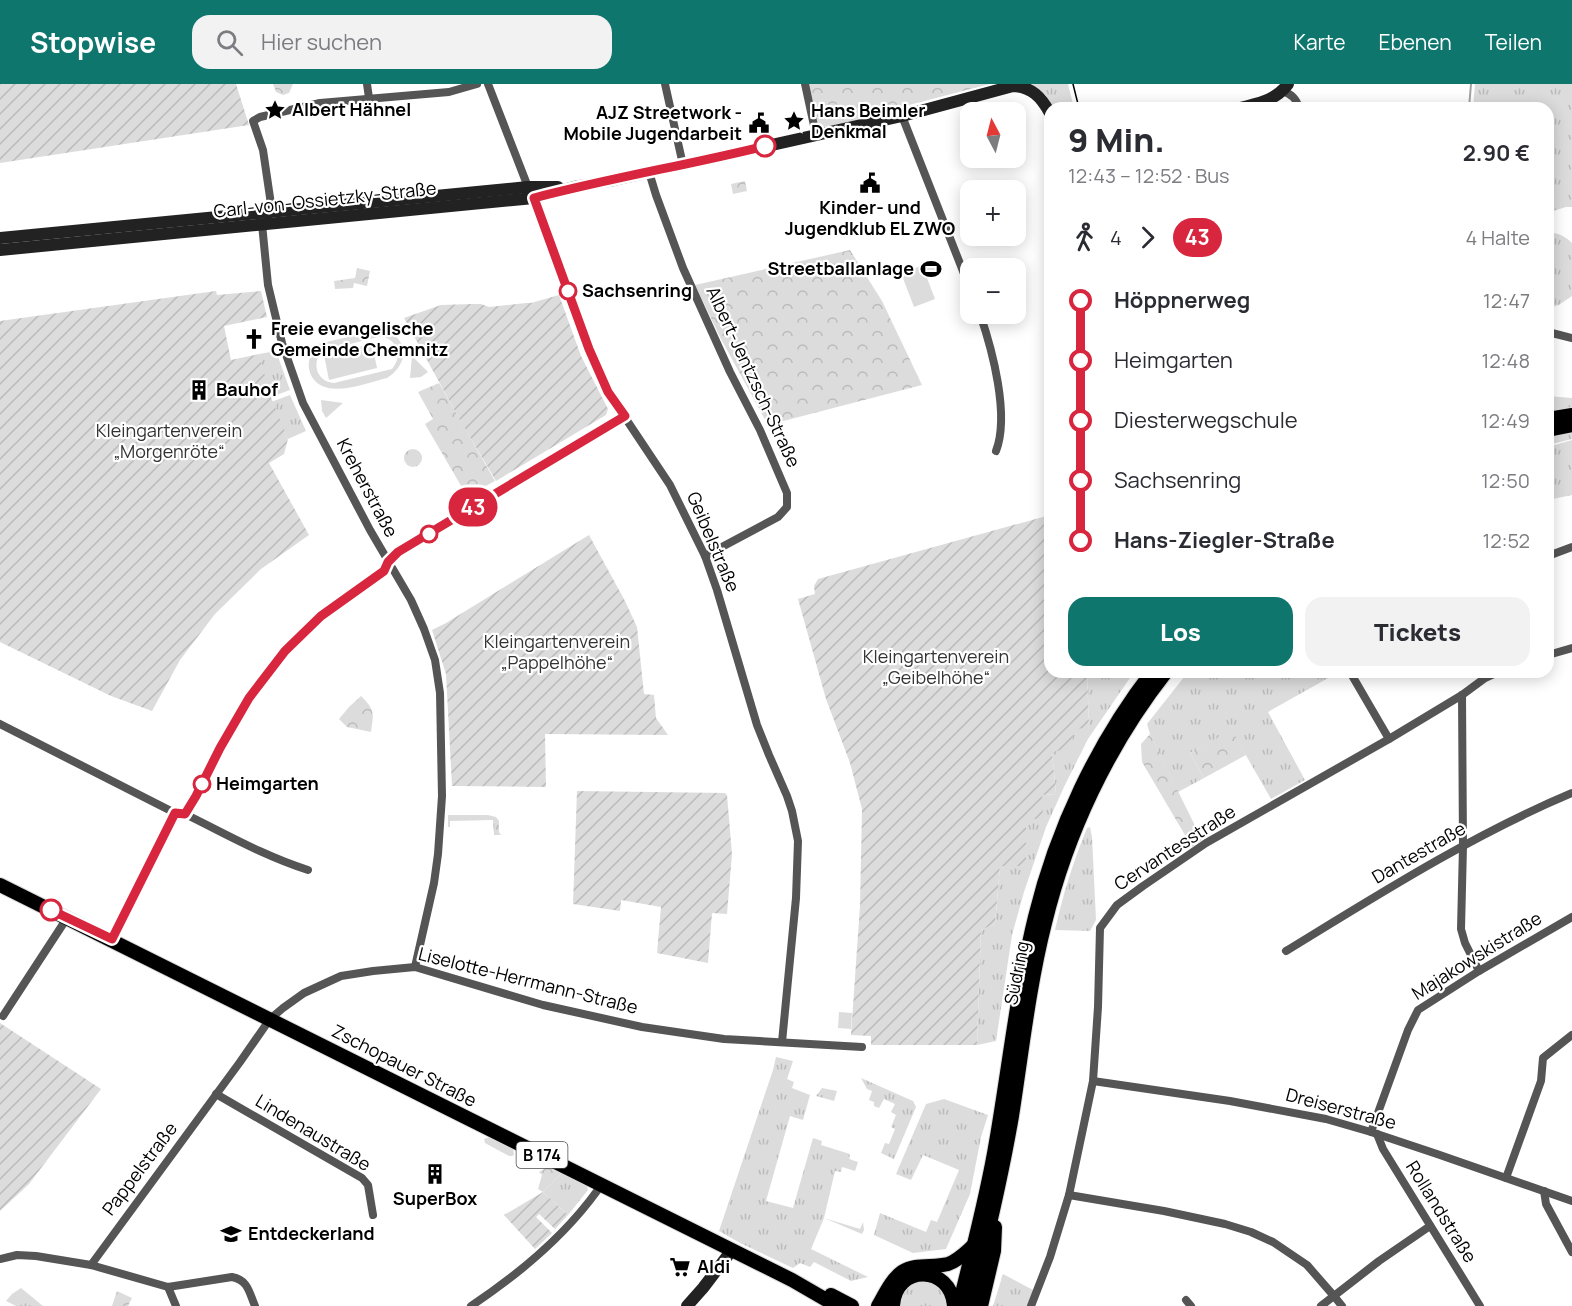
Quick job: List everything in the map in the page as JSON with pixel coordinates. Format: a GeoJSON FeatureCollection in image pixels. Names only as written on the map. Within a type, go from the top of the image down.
{"type":"FeatureCollection","features":[{"type":"Feature","properties":{"kind":"main road"},"geometry":{"type":"LineString","coordinates":[[1554,418],[1572,415]]}},
{"type":"Feature","properties":{"kind":"main road"},"geometry":{"type":"LineString","coordinates":[[1554,429],[1572,426]]}},
{"type":"Feature","properties":{"kind":"main road","name":"Südring"},"geometry":{"type":"LineString","coordinates":[[959,1306],[996,1145],[1027,956],[1045,880],[1066,821],[1093,764],[1121,715],[1148,678]]}},
{"type":"Feature","properties":{"kind":"main road","name":"Südring"},"geometry":{"type":"LineString","coordinates":[[970,1306],[1006,1146],[1044,925],[1066,851],[1082,813],[1119,740],[1161,678]]}},
{"type":"Feature","properties":{"kind":"main road","name":"Zschopauer Straße"},"geometry":{"type":"LineString","coordinates":[[0,885],[792,1280],[837,1306]]}},
{"type":"Feature","properties":{"kind":"main road"},"geometry":{"type":"LineString","coordinates":[[981,1306],[994,1251],[995,1201]]}},
{"type":"Feature","properties":{"kind":"main road"},"geometry":{"type":"LineString","coordinates":[[878,1306],[893,1280],[901,1273],[910,1268],[935,1266],[954,1261],[974,1245]]}},
{"type":"Feature","properties":{"kind":"main road"},"geometry":{"type":"LineString","coordinates":[[893,1306],[893,1299],[899,1286],[909,1278],[922,1274],[935,1276],[946,1284],[954,1306]]}},
{"type":"Feature","properties":{"kind":"main road","name":"Zschopauer Straße"},"geometry":{"type":"LineString","coordinates":[[792,1280],[825,1292],[852,1306]]}},
{"type":"Feature","properties":{"kind":"street"},"geometry":{"type":"LineString","coordinates":[[367,84],[369,98]]}},
{"type":"Feature","properties":{"kind":"street"},"geometry":{"type":"LineString","coordinates":[[262,224],[272,212],[263,150],[253,121],[257,118],[320,103],[449,92],[477,84]]}},
{"type":"Feature","properties":{"kind":"street","name":"Geibelstraße"},"geometry":{"type":"LineString","coordinates":[[488,84],[589,349],[608,392],[670,485],[705,556],[758,725],[787,796],[798,841],[795,907],[782,1042]]}},
{"type":"Feature","properties":{"kind":"street"},"geometry":{"type":"LineString","coordinates":[[664,84],[683,165]]}},
{"type":"Feature","properties":{"kind":"street"},"geometry":{"type":"LineString","coordinates":[[805,84],[816,135]]}},
{"type":"Feature","properties":{"kind":"street","name":"Carl-von-Ossietzky-Straße"},"geometry":{"type":"LineString","coordinates":[[0,238],[78,236],[262,224],[574,187],[902,116],[1012,86],[1025,87],[1035,93],[1044,105]]}},
{"type":"Feature","properties":{"kind":"street"},"geometry":{"type":"LineString","coordinates":[[1260,102],[1270,99],[1285,87],[1298,102]]}},
{"type":"Feature","properties":{"kind":"street"},"geometry":{"type":"LineString","coordinates":[[902,116],[960,264]]}},
{"type":"Feature","properties":{"kind":"street","name":"Albert-Jentzsch-Straße"},"geometry":{"type":"LineString","coordinates":[[649,172],[684,270],[788,493],[787,507],[778,518],[705,556]]}},
{"type":"Feature","properties":{"kind":"street","name":"Carl-von-Ossietzky-Straße"},"geometry":{"type":"LineString","coordinates":[[0,250],[78,236],[272,212],[531,192]]}},
{"type":"Feature","properties":{"kind":"street","name":"Kreherstraße"},"geometry":{"type":"LineString","coordinates":[[262,224],[268,285],[282,343],[303,403],[370,530],[411,600],[435,660],[440,693],[442,776],[438,854],[415,967]]}},
{"type":"Feature","properties":{"kind":"street"},"geometry":{"type":"LineString","coordinates":[[983,324],[1000,397],[999,444],[996,451]]}},
{"type":"Feature","properties":{"kind":"street"},"geometry":{"type":"LineString","coordinates":[[1554,334],[1572,338]]}},
{"type":"Feature","properties":{"kind":"street"},"geometry":{"type":"LineString","coordinates":[[185,814],[249,698],[285,651],[321,616],[384,571],[388,562],[398,552],[625,416]]}},
{"type":"Feature","properties":{"kind":"street"},"geometry":{"type":"LineString","coordinates":[[1554,554],[1572,547]]}},
{"type":"Feature","properties":{"kind":"street"},"geometry":{"type":"LineString","coordinates":[[1554,653],[1572,648]]}},
{"type":"Feature","properties":{"kind":"street"},"geometry":{"type":"LineString","coordinates":[[1353,678],[1389,739]]}},
{"type":"Feature","properties":{"kind":"street","name":"Cervantesstraße"},"geometry":{"type":"LineString","coordinates":[[1031,1306],[1070,1195],[1093,1082],[1100,928],[1117,905],[1206,843],[1389,739],[1462,695],[1481,678]]}},
{"type":"Feature","properties":{"kind":"street"},"geometry":{"type":"LineString","coordinates":[[1462,695],[1461,929],[1466,946],[1479,971]]}},
{"type":"Feature","properties":{"kind":"street"},"geometry":{"type":"LineString","coordinates":[[0,724],[175,813],[185,814],[255,850],[308,870]]}},
{"type":"Feature","properties":{"kind":"street","name":"Dantestraße"},"geometry":{"type":"LineString","coordinates":[[1286,951],[1463,846],[1544,804],[1572,793]]}},
{"type":"Feature","properties":{"kind":"street"},"geometry":{"type":"LineString","coordinates":[[112,939],[175,813]]}},
{"type":"Feature","properties":{"kind":"street","name":"Majakowskistraße"},"geometry":{"type":"LineString","coordinates":[[1374,1133],[1407,1030],[1418,1010],[1479,971],[1572,917]]}},
{"type":"Feature","properties":{"kind":"street"},"geometry":{"type":"LineString","coordinates":[[3,1016],[67,918]]}},
{"type":"Feature","properties":{"kind":"street","name":"Liselotte-Herrmann-Straße"},"geometry":{"type":"LineString","coordinates":[[270,1019],[304,993],[342,976],[415,967],[543,1005],[642,1027],[724,1039],[862,1047]]}},
{"type":"Feature","properties":{"kind":"street","name":"Pappelstraße"},"geometry":{"type":"LineString","coordinates":[[91,1264],[270,1019]]}},
{"type":"Feature","properties":{"kind":"street"},"geometry":{"type":"LineString","coordinates":[[1506,1178],[1541,1081],[1543,1058],[1572,1035]]}},
{"type":"Feature","properties":{"kind":"street","name":"Dreiserstraße"},"geometry":{"type":"LineString","coordinates":[[1093,1082],[1275,1109],[1326,1119],[1374,1133],[1572,1201]]}},
{"type":"Feature","properties":{"kind":"street","name":"Lindenaustraße"},"geometry":{"type":"LineString","coordinates":[[216,1094],[362,1178],[368,1185],[373,1215]]}},
{"type":"Feature","properties":{"kind":"street","name":"Rollandstraße"},"geometry":{"type":"LineString","coordinates":[[1374,1133],[1480,1306]]}},
{"type":"Feature","properties":{"kind":"street"},"geometry":{"type":"LineString","coordinates":[[471,1306],[542,1252],[573,1222],[597,1191]]}},
{"type":"Feature","properties":{"kind":"street"},"geometry":{"type":"LineString","coordinates":[[1544,1191],[1546,1204],[1572,1252]]}},
{"type":"Feature","properties":{"kind":"street"},"geometry":{"type":"LineString","coordinates":[[1070,1195],[1164,1211],[1251,1232],[1273,1242],[1307,1265],[1342,1306]]}},
{"type":"Feature","properties":{"kind":"street"},"geometry":{"type":"LineString","coordinates":[[1321,1306],[1379,1261],[1430,1226]]}},
{"type":"Feature","properties":{"kind":"street"},"geometry":{"type":"LineString","coordinates":[[687,1306],[732,1250]]}},
{"type":"Feature","properties":{"kind":"street"},"geometry":{"type":"LineString","coordinates":[[0,1260],[17,1255],[91,1264],[168,1287],[232,1277],[239,1278],[247,1286],[255,1306]]}},
{"type":"Feature","properties":{"kind":"street"},"geometry":{"type":"LineString","coordinates":[[168,1287],[176,1306]]}},
{"type":"Feature","properties":{"kind":"green space"},"geometry":{"type":"Polygon","coordinates":[[[0,84],[236,84],[249,125],[0,163],[0,84]]]}},
{"type":"Feature","properties":{"kind":"green space"},"geometry":{"type":"Polygon","coordinates":[[[273,84],[293,84],[289,93],[283,95],[276,92],[273,84]]]}},
{"type":"Feature","properties":{"kind":"green space"},"geometry":{"type":"Polygon","coordinates":[[[805,84],[990,84],[878,113],[873,117],[816,135],[805,84]]]}},
{"type":"Feature","properties":{"kind":"green space"},"geometry":{"type":"Polygon","coordinates":[[[1032,84],[1068,84],[1072,102],[1050,102],[1032,84]]]}},
{"type":"Feature","properties":{"kind":"green space"},"geometry":{"type":"Polygon","coordinates":[[[1475,84],[1572,84],[1572,207],[1554,211],[1554,102],[1474,102],[1475,84]]]}},
{"type":"Feature","properties":{"kind":"green space"},"geometry":{"type":"Polygon","coordinates":[[[745,181],[747,191],[733,194],[731,184],[745,181]]]}},
{"type":"Feature","properties":{"kind":"green space"},"geometry":{"type":"Polygon","coordinates":[[[1554,233],[1567,238],[1572,243],[1572,296],[1554,306],[1554,233]]]}},
{"type":"Feature","properties":{"kind":"green space"},"geometry":{"type":"Polygon","coordinates":[[[850,250],[882,301],[922,385],[768,425],[721,339],[695,285],[850,250]]]}},
{"type":"Feature","properties":{"kind":"green space"},"geometry":{"type":"Polygon","coordinates":[[[935,261],[940,273],[927,278],[935,299],[914,307],[901,273],[935,261]]]}},
{"type":"Feature","properties":{"kind":"green space"},"geometry":{"type":"Polygon","coordinates":[[[357,268],[370,271],[367,286],[354,283],[353,288],[335,289],[334,281],[355,278],[357,268]]]}},
{"type":"Feature","properties":{"kind":"green space","name":"Kleingartenverein „Morgenröte“"},"geometry":{"type":"Polygon","coordinates":[[[216,291],[217,295],[261,291],[267,317],[224,326],[231,360],[259,354],[270,395],[288,439],[284,454],[269,463],[309,535],[261,569],[215,614],[180,660],[152,711],[111,696],[0,642],[0,321],[216,291]]]}},
{"type":"Feature","properties":{"kind":"green space"},"geometry":{"type":"Polygon","coordinates":[[[559,295],[581,356],[608,409],[606,415],[496,481],[404,318],[441,305],[481,304],[489,307],[531,303],[559,295]]]}},
{"type":"Feature","properties":{"kind":"green space"},"geometry":{"type":"Polygon","coordinates":[[[403,324],[404,329],[391,333],[397,338],[403,350],[398,368],[387,378],[358,386],[336,389],[318,384],[309,370],[309,360],[313,351],[302,353],[301,348],[403,324]],[[382,336],[322,351],[316,366],[320,376],[334,383],[392,369],[398,354],[395,345],[382,336]]]}},
{"type":"Feature","properties":{"kind":"green space"},"geometry":{"type":"Polygon","coordinates":[[[372,344],[377,368],[329,380],[324,355],[372,344]]]}},
{"type":"Feature","properties":{"kind":"green space"},"geometry":{"type":"Polygon","coordinates":[[[276,351],[290,390],[271,397],[268,395],[259,354],[276,351]]]}},
{"type":"Feature","properties":{"kind":"green space"},"geometry":{"type":"Polygon","coordinates":[[[412,356],[428,372],[421,377],[410,378],[412,356]]]}},
{"type":"Feature","properties":{"kind":"green space"},"geometry":{"type":"Polygon","coordinates":[[[439,383],[495,481],[467,496],[425,424],[433,419],[418,392],[439,383]]]}},
{"type":"Feature","properties":{"kind":"green space"},"geometry":{"type":"Polygon","coordinates":[[[290,395],[306,431],[288,439],[271,402],[290,395]]]}},
{"type":"Feature","properties":{"kind":"green space"},"geometry":{"type":"Polygon","coordinates":[[[1554,396],[1572,398],[1572,411],[1554,414],[1554,396]]]}},
{"type":"Feature","properties":{"kind":"green space"},"geometry":{"type":"Polygon","coordinates":[[[321,400],[343,403],[326,418],[322,411],[321,400]]]}},
{"type":"Feature","properties":{"kind":"green space"},"geometry":{"type":"Polygon","coordinates":[[[1572,432],[1572,439],[1554,444],[1554,436],[1572,432]]]}},
{"type":"Feature","properties":{"kind":"green space"},"geometry":{"type":"Polygon","coordinates":[[[1572,440],[1572,495],[1554,499],[1554,445],[1572,440]]]}},
{"type":"Feature","properties":{"kind":"green space"},"geometry":{"type":"Polygon","coordinates":[[[413,449],[419,452],[422,458],[419,464],[413,467],[407,464],[404,458],[407,452],[413,449]]]}},
{"type":"Feature","properties":{"kind":"green space","name":"Kleingartenverein „Geibelhöhe“"},"geometry":{"type":"Polygon","coordinates":[[[1044,517],[1044,678],[1087,678],[1089,726],[1073,729],[1072,748],[1052,752],[1056,794],[1042,795],[1043,818],[1026,820],[1026,866],[1000,866],[995,924],[981,930],[977,1045],[871,1045],[871,1036],[851,1035],[860,906],[862,809],[850,763],[826,699],[798,599],[815,594],[814,586],[818,579],[1044,517]]]}},
{"type":"Feature","properties":{"kind":"green space","name":"Kleingartenverein „Pappelhöhe“"},"geometry":{"type":"Polygon","coordinates":[[[589,535],[637,627],[644,694],[654,695],[656,718],[668,735],[545,734],[546,787],[452,786],[446,674],[432,630],[589,535]]]}},
{"type":"Feature","properties":{"kind":"green space"},"geometry":{"type":"Polygon","coordinates":[[[1087,678],[1130,678],[1088,739],[1046,827],[1012,935],[996,1041],[977,1045],[981,930],[995,924],[1000,866],[1026,866],[1026,820],[1042,795],[1056,794],[1052,751],[1073,728],[1088,728],[1087,678]]]}},
{"type":"Feature","properties":{"kind":"green space"},"geometry":{"type":"Polygon","coordinates":[[[1183,678],[1328,678],[1268,712],[1305,780],[1271,799],[1232,731],[1190,753],[1204,778],[1178,792],[1147,724],[1183,678]]]}},
{"type":"Feature","properties":{"kind":"green space"},"geometry":{"type":"Polygon","coordinates":[[[361,696],[372,712],[371,732],[347,727],[339,719],[361,696]]]}},
{"type":"Feature","properties":{"kind":"green space"},"geometry":{"type":"Polygon","coordinates":[[[1232,730],[1246,755],[1204,778],[1190,753],[1232,730]]]}},
{"type":"Feature","properties":{"kind":"green space"},"geometry":{"type":"Polygon","coordinates":[[[1150,734],[1202,840],[1192,847],[1142,762],[1141,744],[1150,734]]]}},
{"type":"Feature","properties":{"kind":"green space"},"geometry":{"type":"Polygon","coordinates":[[[577,791],[725,793],[727,795],[732,854],[727,914],[712,913],[708,963],[657,953],[661,907],[621,900],[620,911],[573,904],[577,791]]]}},
{"type":"Feature","properties":{"kind":"green space"},"geometry":{"type":"Polygon","coordinates":[[[448,815],[496,817],[499,821],[501,835],[494,835],[493,820],[450,821],[450,827],[448,827],[448,815]]]}},
{"type":"Feature","properties":{"kind":"green space"},"geometry":{"type":"Polygon","coordinates":[[[1090,827],[1096,920],[1090,931],[1055,930],[1073,866],[1087,828],[1090,827]]]}},
{"type":"Feature","properties":{"kind":"green space"},"geometry":{"type":"Polygon","coordinates":[[[839,1012],[852,1013],[851,1029],[838,1028],[839,1012]]]}},
{"type":"Feature","properties":{"kind":"green space"},"geometry":{"type":"Polygon","coordinates":[[[0,1023],[101,1089],[29,1184],[0,1211],[0,1023]]]}},
{"type":"Feature","properties":{"kind":"green space"},"geometry":{"type":"Polygon","coordinates":[[[776,1057],[793,1061],[787,1079],[794,1082],[792,1088],[810,1095],[803,1120],[790,1116],[766,1201],[793,1208],[813,1138],[822,1141],[821,1145],[850,1154],[849,1159],[858,1162],[855,1171],[842,1167],[841,1172],[835,1171],[824,1218],[811,1249],[868,1277],[851,1281],[814,1262],[810,1267],[800,1263],[793,1268],[719,1231],[776,1057]]]}},
{"type":"Feature","properties":{"kind":"green space"},"geometry":{"type":"Polygon","coordinates":[[[861,1078],[913,1101],[916,1107],[894,1159],[881,1153],[885,1143],[889,1144],[895,1129],[891,1127],[896,1115],[891,1112],[895,1104],[884,1099],[879,1108],[874,1106],[874,1102],[869,1100],[872,1091],[867,1089],[861,1078]]]}},
{"type":"Feature","properties":{"kind":"green space"},"geometry":{"type":"Polygon","coordinates":[[[822,1088],[837,1091],[834,1101],[816,1096],[822,1088]]]}},
{"type":"Feature","properties":{"kind":"green space"},"geometry":{"type":"Polygon","coordinates":[[[944,1099],[988,1115],[981,1137],[970,1194],[946,1249],[913,1253],[874,1235],[880,1213],[926,1232],[931,1220],[937,1222],[959,1170],[923,1155],[911,1180],[896,1174],[926,1104],[944,1099]]]}},
{"type":"Feature","properties":{"kind":"green space"},"geometry":{"type":"Polygon","coordinates":[[[490,1137],[513,1148],[514,1155],[509,1156],[485,1143],[484,1139],[490,1137]]]}},
{"type":"Feature","properties":{"kind":"green space"},"geometry":{"type":"Polygon","coordinates":[[[549,1166],[562,1173],[543,1192],[538,1189],[542,1175],[539,1172],[549,1166]]]}},
{"type":"Feature","properties":{"kind":"green space"},"geometry":{"type":"Polygon","coordinates":[[[562,1173],[587,1186],[588,1190],[568,1215],[543,1192],[562,1173]]]}},
{"type":"Feature","properties":{"kind":"green space"},"geometry":{"type":"Polygon","coordinates":[[[543,1192],[568,1215],[555,1229],[539,1214],[536,1217],[552,1233],[535,1249],[504,1215],[543,1192]]]}},
{"type":"Feature","properties":{"kind":"green space"},"geometry":{"type":"Polygon","coordinates":[[[824,1218],[860,1229],[863,1222],[864,1230],[862,1234],[824,1218]]]}},
{"type":"Feature","properties":{"kind":"green space"},"geometry":{"type":"Polygon","coordinates":[[[1003,1274],[1037,1292],[1030,1306],[993,1306],[1003,1274]]]}},
{"type":"Feature","properties":{"kind":"green space"},"geometry":{"type":"Polygon","coordinates":[[[931,1281],[943,1289],[948,1306],[897,1306],[899,1297],[910,1282],[931,1281]]]}},
{"type":"Feature","properties":{"kind":"green space"},"geometry":{"type":"Polygon","coordinates":[[[21,1288],[43,1306],[16,1306],[6,1301],[21,1288]]]}},
{"type":"Feature","properties":{"kind":"green space"},"geometry":{"type":"Polygon","coordinates":[[[117,1291],[132,1298],[128,1306],[112,1306],[117,1291]]]}},
{"type":"Feature","properties":{"kind":"waterway"},"geometry":{"type":"LineString","coordinates":[[1470,102],[1471,84]]}},
{"type":"Feature","properties":{"kind":"tram line"},"geometry":{"type":"LineString","coordinates":[[1073,84],[1078,102]]}},
{"type":"Feature","properties":{"kind":"bus line","name":"43"},"geometry":{"type":"LineString","coordinates":[[51,910],[112,939],[175,813],[185,814],[249,698],[285,651],[321,616],[384,571],[388,562],[398,552],[625,416],[608,392],[589,349],[534,198],[574,187],[765,146]]}},
{"type":"Feature","properties":{"kind":"place","name":"Albert Hähnel"},"geometry":{"type":"Point","coordinates":[275,110]}},
{"type":"Feature","properties":{"kind":"place","name":"Hans Beimler Denkmal"},"geometry":{"type":"Point","coordinates":[794,121]}},
{"type":"Feature","properties":{"kind":"place","name":"AJZ Streetwork - Mobile Jugendarbeit"},"geometry":{"type":"Point","coordinates":[759,123]}},
{"type":"Feature","properties":{"kind":"place","name":"Kinder- und Jugendklub EL ZWO"},"geometry":{"type":"Point","coordinates":[870,183]}},
{"type":"Feature","properties":{"kind":"place","name":"Streetballanlage"},"geometry":{"type":"Point","coordinates":[931,269]}},
{"type":"Feature","properties":{"kind":"place","name":"Sachsenring"},"geometry":{"type":"Point","coordinates":[568,291]}},
{"type":"Feature","properties":{"kind":"place","name":"Freie evangelische Gemeinde Chemnitz"},"geometry":{"type":"Point","coordinates":[254,339]}},
{"type":"Feature","properties":{"kind":"place","name":"Bauhof"},"geometry":{"type":"Point","coordinates":[199,390]}},
{"type":"Feature","properties":{"kind":"place","name":"Heimgarten"},"geometry":{"type":"Point","coordinates":[202,784]}},
{"type":"Feature","properties":{"kind":"place","name":"SuperBox"},"geometry":{"type":"Point","coordinates":[435,1174]}},
{"type":"Feature","properties":{"kind":"place","name":"Entdeckerland"},"geometry":{"type":"Point","coordinates":[231,1234]}},
{"type":"Feature","properties":{"kind":"place","name":"Aldi"},"geometry":{"type":"Point","coordinates":[680,1267]}}]}
